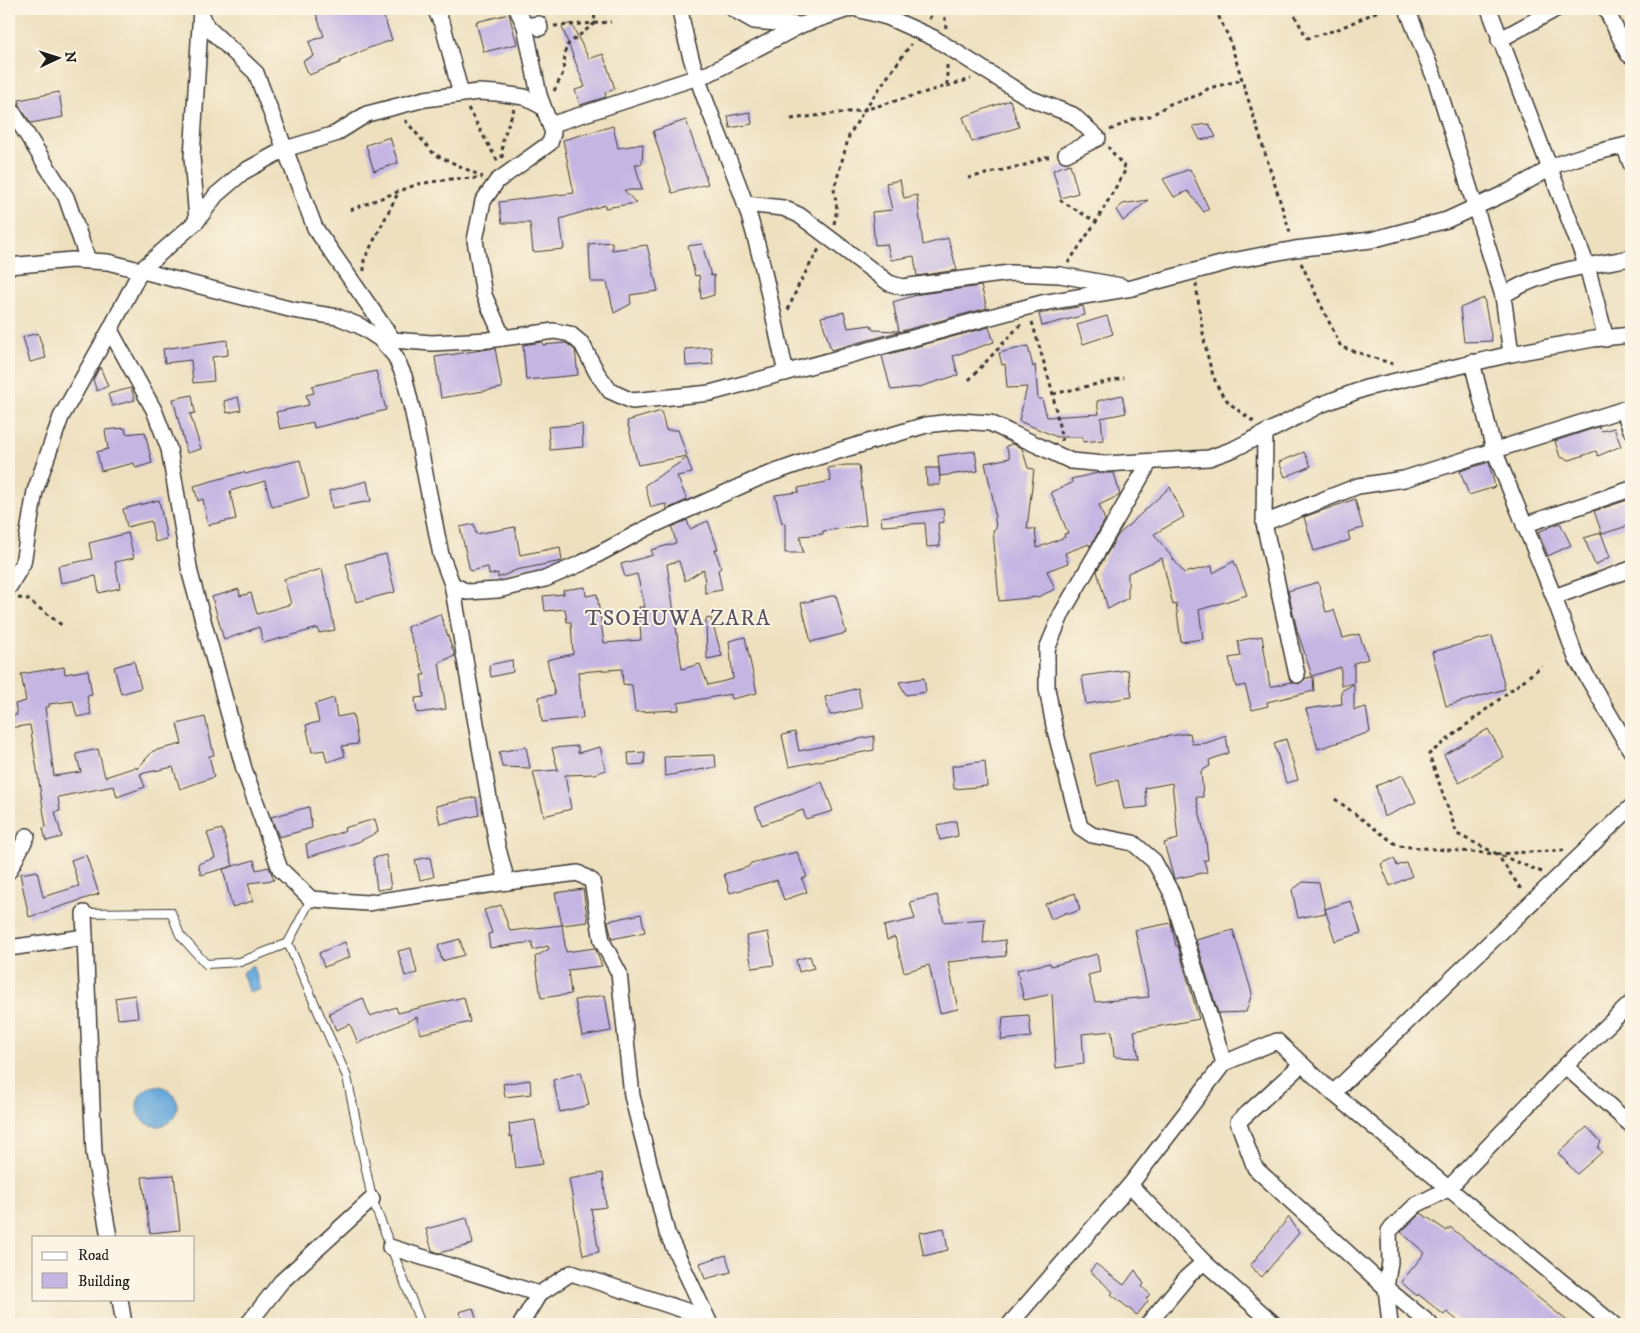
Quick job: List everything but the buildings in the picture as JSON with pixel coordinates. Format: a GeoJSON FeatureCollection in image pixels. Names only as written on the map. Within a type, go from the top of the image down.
{"type":"FeatureCollection","features":[{"type":"Feature","properties":{"kind":"street"},"geometry":{"type":"LineString","coordinates":[[435,9],[443,26],[461,94]]}},
{"type":"Feature","properties":{"kind":"street"},"geometry":{"type":"LineString","coordinates":[[503,338],[484,295],[475,240],[484,201],[497,181],[550,143],[553,133],[534,75],[532,27],[517,9]]}},
{"type":"Feature","properties":{"kind":"street"},"geometry":{"type":"LineString","coordinates":[[680,9],[682,27],[698,77],[745,204],[760,257],[786,373]]}},
{"type":"Feature","properties":{"kind":"street"},"geometry":{"type":"LineString","coordinates":[[733,9],[754,21],[802,25]]}},
{"type":"Feature","properties":{"kind":"street"},"geometry":{"type":"LineString","coordinates":[[550,125],[710,73],[802,25],[849,9]]}},
{"type":"Feature","properties":{"kind":"street"},"geometry":{"type":"LineString","coordinates":[[857,9],[887,17],[934,38],[1029,98],[1072,115],[1098,138],[1066,154]]}},
{"type":"Feature","properties":{"kind":"street"},"geometry":{"type":"LineString","coordinates":[[1407,9],[1438,84],[1476,206],[1503,296],[1511,354]]}},
{"type":"Feature","properties":{"kind":"street"},"geometry":{"type":"LineString","coordinates":[[1489,9],[1499,40],[1587,266],[1606,339]]}},
{"type":"Feature","properties":{"kind":"street"},"geometry":{"type":"LineString","coordinates":[[1499,40],[1556,9]]}},
{"type":"Feature","properties":{"kind":"street"},"geometry":{"type":"LineString","coordinates":[[1606,9],[1628,54],[1631,56]]}},
{"type":"Feature","properties":{"kind":"street"},"geometry":{"type":"LineString","coordinates":[[201,11],[207,27],[256,73],[315,228],[387,340],[404,376],[428,483],[438,547],[452,584],[497,845],[507,882]]}},
{"type":"Feature","properties":{"kind":"street"},"geometry":{"type":"LineString","coordinates":[[197,221],[192,157],[201,11]]}},
{"type":"Feature","properties":{"kind":"street"},"geometry":{"type":"LineString","coordinates":[[9,587],[22,563],[35,492],[61,417],[141,270],[197,221],[216,195],[236,178],[285,149],[335,134],[367,114],[388,108],[425,99],[461,94],[497,93],[519,96],[543,107]]}},
{"type":"Feature","properties":{"kind":"street"},"geometry":{"type":"LineString","coordinates":[[9,106],[66,197],[88,260]]}},
{"type":"Feature","properties":{"kind":"street"},"geometry":{"type":"LineString","coordinates":[[9,266],[88,260],[108,262],[294,310],[338,317],[387,340],[432,343],[503,338],[554,331],[570,334],[582,344],[597,373],[610,391],[632,401],[710,393],[1029,311],[1132,288],[1232,261],[1294,249],[1371,240],[1447,220],[1550,169],[1589,154],[1628,145],[1631,164]]}},
{"type":"Feature","properties":{"kind":"street"},"geometry":{"type":"LineString","coordinates":[[745,204],[783,208],[799,215],[889,283],[902,287],[1010,273],[1060,275],[1132,288]]}},
{"type":"Feature","properties":{"kind":"street"},"geometry":{"type":"LineString","coordinates":[[1503,296],[1536,279],[1587,266],[1631,258]]}},
{"type":"Feature","properties":{"kind":"street"},"geometry":{"type":"LineString","coordinates":[[110,330],[154,410],[169,449],[190,573],[244,769],[280,869],[311,899],[367,903],[578,873],[592,881],[602,941],[619,973],[632,1096],[664,1224],[708,1321]]}},
{"type":"Feature","properties":{"kind":"street"},"geometry":{"type":"LineString","coordinates":[[452,584],[467,592],[498,590],[544,579],[582,563],[647,528],[761,477],[836,452],[926,426],[959,421],[990,423],[1066,458],[1105,464],[1208,458],[1234,449],[1320,405],[1366,388],[1511,354],[1631,335]]}},
{"type":"Feature","properties":{"kind":"street"},"geometry":{"type":"LineString","coordinates":[[1472,362],[1494,450],[1554,597],[1576,658],[1631,751]]}},
{"type":"Feature","properties":{"kind":"street"},"geometry":{"type":"LineString","coordinates":[[1264,523],[1358,486],[1404,479],[1627,408],[1631,430]]}},
{"type":"Feature","properties":{"kind":"street"},"geometry":{"type":"LineString","coordinates":[[1265,433],[1264,523],[1297,675]]}},
{"type":"Feature","properties":{"kind":"street"},"geometry":{"type":"LineString","coordinates":[[1149,462],[1062,613],[1047,650],[1047,688],[1054,726],[1080,827],[1092,835],[1133,843],[1154,861],[1171,892],[1224,1062]]}},
{"type":"Feature","properties":{"kind":"street"},"geometry":{"type":"LineString","coordinates":[[1524,525],[1631,489]]}},
{"type":"Feature","properties":{"kind":"street"},"geometry":{"type":"LineString","coordinates":[[1554,597],[1631,569]]}},
{"type":"Feature","properties":{"kind":"street"},"geometry":{"type":"LineString","coordinates":[[1333,1093],[1631,806]]}},
{"type":"Feature","properties":{"kind":"street"},"geometry":{"type":"LineString","coordinates":[[9,871],[27,836]]}},
{"type":"Feature","properties":{"kind":"street"},"geometry":{"type":"LineString","coordinates":[[84,913],[94,1153],[109,1236]]}},
{"type":"Feature","properties":{"kind":"street"},"geometry":{"type":"LineString","coordinates":[[9,948],[85,937]]}},
{"type":"Feature","properties":{"kind":"street"},"geometry":{"type":"LineString","coordinates":[[1390,1324],[1386,1288],[1390,1262],[1389,1231],[1416,1205],[1448,1189],[1565,1066],[1631,1003]]}},
{"type":"Feature","properties":{"kind":"street"},"geometry":{"type":"LineString","coordinates":[[1010,1324],[1130,1186],[1224,1062],[1277,1041],[1333,1093],[1613,1324]]}},
{"type":"Feature","properties":{"kind":"street"},"geometry":{"type":"LineString","coordinates":[[1302,1064],[1238,1122],[1255,1168],[1386,1288],[1430,1324]]}},
{"type":"Feature","properties":{"kind":"street"},"geometry":{"type":"LineString","coordinates":[[1565,1066],[1631,1125]]}},
{"type":"Feature","properties":{"kind":"street"},"geometry":{"type":"LineString","coordinates":[[1130,1186],[1204,1262],[1274,1324]]}},
{"type":"Feature","properties":{"kind":"street"},"geometry":{"type":"LineString","coordinates":[[248,1324],[281,1282],[372,1199]]}},
{"type":"Feature","properties":{"kind":"street"},"geometry":{"type":"LineString","coordinates":[[390,1247],[539,1294]]}},
{"type":"Feature","properties":{"kind":"street"},"geometry":{"type":"LineString","coordinates":[[1148,1324],[1187,1277],[1204,1262]]}},
{"type":"Feature","properties":{"kind":"street"},"geometry":{"type":"LineString","coordinates":[[521,1324],[539,1294],[571,1273],[708,1321]]}},
{"type":"Feature","properties":{"kind":"street"},"geometry":{"type":"LineString","coordinates":[[120,1300],[124,1324]]}},
{"type":"Feature","properties":{"kind":"lane"},"geometry":{"type":"LineString","coordinates":[[84,913],[171,912],[180,935],[206,964],[240,962],[288,943],[311,899]]}},
{"type":"Feature","properties":{"kind":"lane"},"geometry":{"type":"LineString","coordinates":[[288,943],[347,1077],[372,1199],[420,1324]]}},
{"type":"Feature","properties":{"kind":"path"},"geometry":{"type":"LineString","coordinates":[[594,9],[595,23]]}},
{"type":"Feature","properties":{"kind":"path"},"geometry":{"type":"LineString","coordinates":[[777,335],[799,284],[834,224],[837,209],[834,189],[849,136],[864,110],[935,9]]}},
{"type":"Feature","properties":{"kind":"path"},"geometry":{"type":"LineString","coordinates":[[1215,9],[1228,38],[1242,80],[1294,249],[1341,347],[1423,374]]}},
{"type":"Feature","properties":{"kind":"path"},"geometry":{"type":"LineString","coordinates":[[1291,9],[1308,38],[1336,30],[1383,9]]}},
{"type":"Feature","properties":{"kind":"path"},"geometry":{"type":"LineString","coordinates":[[532,27],[611,22]]}},
{"type":"Feature","properties":{"kind":"path"},"geometry":{"type":"LineString","coordinates":[[543,107],[563,73],[566,46],[595,23]]}},
{"type":"Feature","properties":{"kind":"path"},"geometry":{"type":"LineString","coordinates":[[791,120],[864,110],[947,85],[991,75]]}},
{"type":"Feature","properties":{"kind":"path"},"geometry":{"type":"LineString","coordinates":[[1060,200],[1096,222],[1126,169],[1114,153],[1098,138],[1116,125],[1150,116],[1170,104],[1199,96],[1209,88],[1242,80]]}},
{"type":"Feature","properties":{"kind":"path"},"geometry":{"type":"LineString","coordinates":[[461,94],[501,166],[503,139],[519,96]]}},
{"type":"Feature","properties":{"kind":"path"},"geometry":{"type":"LineString","coordinates":[[350,210],[418,184],[451,179],[486,178],[434,154],[403,118],[388,108]]}},
{"type":"Feature","properties":{"kind":"path"},"geometry":{"type":"LineString","coordinates":[[968,178],[1025,165],[1045,157],[1066,154]]}},
{"type":"Feature","properties":{"kind":"path"},"geometry":{"type":"LineString","coordinates":[[364,277],[364,260],[398,193]]}},
{"type":"Feature","properties":{"kind":"path"},"geometry":{"type":"LineString","coordinates":[[1194,271],[1207,351],[1221,393],[1235,408],[1254,421],[1265,433]]}},
{"type":"Feature","properties":{"kind":"path"},"geometry":{"type":"LineString","coordinates":[[969,380],[1029,311]]}},
{"type":"Feature","properties":{"kind":"path"},"geometry":{"type":"LineString","coordinates":[[1029,311],[1053,394],[1066,458]]}},
{"type":"Feature","properties":{"kind":"path"},"geometry":{"type":"LineString","coordinates":[[1053,394],[1124,378]]}},
{"type":"Feature","properties":{"kind":"path"},"geometry":{"type":"LineString","coordinates":[[9,597],[27,599],[64,626]]}},
{"type":"Feature","properties":{"kind":"path"},"geometry":{"type":"LineString","coordinates":[[1542,666],[1429,754],[1457,834],[1497,854],[1543,872]]}},
{"type":"Feature","properties":{"kind":"path"},"geometry":{"type":"LineString","coordinates":[[1335,798],[1398,846],[1497,854],[1572,849]]}},
{"type":"Feature","properties":{"kind":"path"},"geometry":{"type":"LineString","coordinates":[[1497,854],[1526,897]]}},
{"type":"Feature","properties":{"kind":"water"},"geometry":{"type":"Polygon","coordinates":[[[253,965],[261,989],[250,993],[242,973],[253,965]]]}},
{"type":"Feature","properties":{"kind":"water"},"geometry":{"type":"Polygon","coordinates":[[[157,1086],[171,1092],[177,1106],[171,1120],[157,1126],[143,1120],[137,1106],[143,1092],[157,1086]]]}},
{"type":"Feature","properties":{"kind":"district","name":"TSOHUWA ZARA"},"geometry":{"type":"Point","coordinates":[678,617]}}]}
